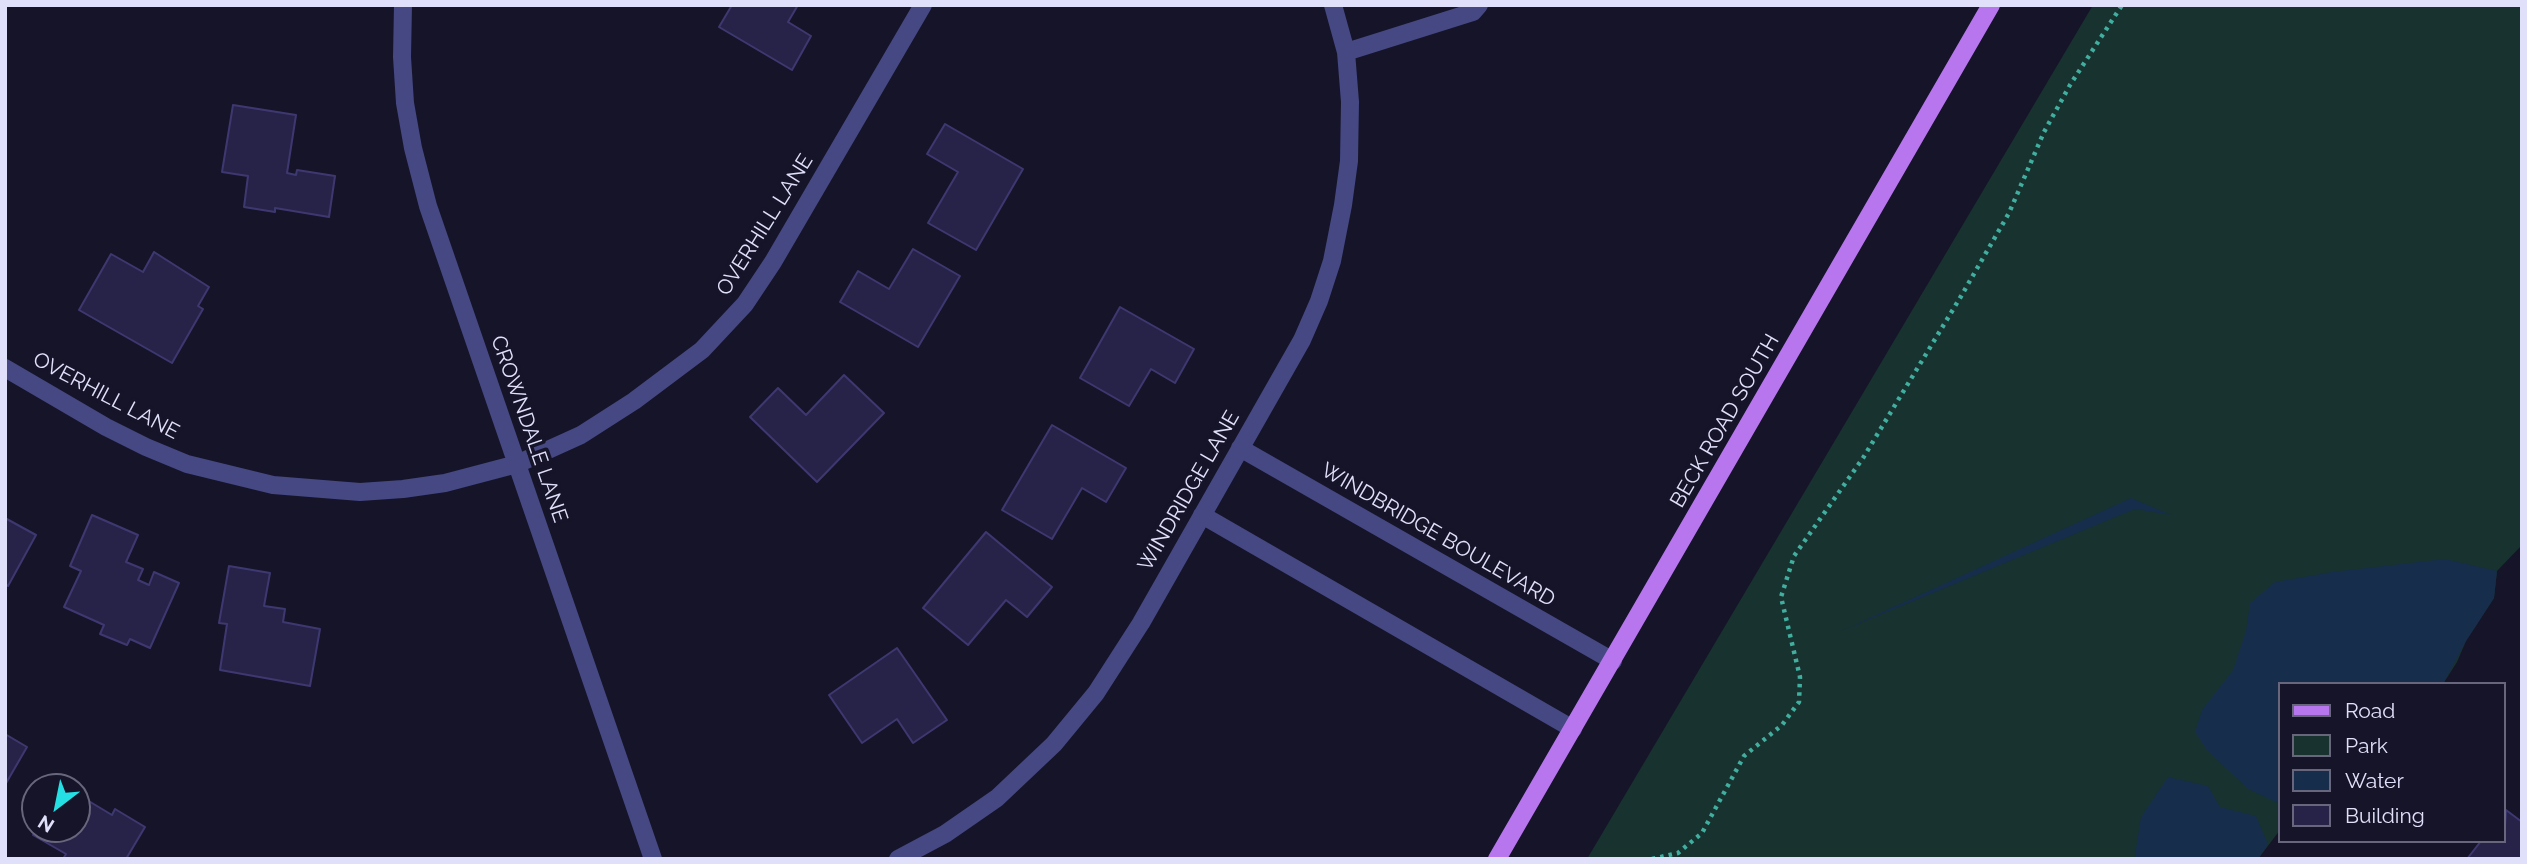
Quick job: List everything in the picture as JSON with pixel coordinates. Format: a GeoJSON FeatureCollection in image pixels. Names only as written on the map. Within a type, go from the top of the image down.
{"type":"FeatureCollection","features":[{"type":"Feature","properties":{"kind":"main road","name":"BECK ROAD SOUTH"},"geometry":{"type":"LineString","coordinates":[[1497,859],[1991,5]]}},
{"type":"Feature","properties":{"kind":"street","name":"CROWNDALE LANE"},"geometry":{"type":"LineString","coordinates":[[403,5],[402,58],[413,148],[428,206],[653,859]]}},
{"type":"Feature","properties":{"kind":"street","name":"OVERHILL LANE"},"geometry":{"type":"LineString","coordinates":[[5,368],[106,427],[146,447],[187,464],[273,485],[359,492],[403,489],[445,483],[517,464],[581,435],[634,401],[702,351],[745,304],[773,262],[923,5]]}},
{"type":"Feature","properties":{"kind":"street","name":"WINDRIDGE LANE"},"geometry":{"type":"LineString","coordinates":[[898,859],[945,834],[997,798],[1054,744],[1103,682],[1141,623],[1302,340],[1319,302],[1332,261],[1349,161],[1350,102],[1346,52],[1333,5]]}},
{"type":"Feature","properties":{"kind":"street"},"geometry":{"type":"LineString","coordinates":[[1346,52],[1473,12],[1479,5]]}},
{"type":"Feature","properties":{"kind":"street","name":"WINDBRIDGE BOULEVARD"},"geometry":{"type":"LineString","coordinates":[[1240,448],[1613,661]]}},
{"type":"Feature","properties":{"kind":"street"},"geometry":{"type":"LineString","coordinates":[[1202,515],[1573,729]]}},
{"type":"Feature","properties":{"kind":"path"},"geometry":{"type":"LineString","coordinates":[[1652,859],[1678,853],[1702,833],[1744,755],[1782,724],[1799,702],[1800,677],[1781,597],[1794,556],[1863,458],[1960,298],[2009,213],[2044,132],[2070,85],[2122,5]]}},
{"type":"Feature","properties":{"kind":"green space"},"geometry":{"type":"Polygon","coordinates":[[[2093,5],[2522,5],[2522,545],[2497,571],[2494,598],[2466,641],[2444,682],[2278,682],[2278,833],[2258,859],[1587,859],[2093,5]]]}},
{"type":"Feature","properties":{"kind":"water"},"geometry":{"type":"Polygon","coordinates":[[[2131,498],[2171,515],[2135,509],[1839,632],[2131,498]]]}},
{"type":"Feature","properties":{"kind":"water"},"geometry":{"type":"Polygon","coordinates":[[[2445,559],[2497,571],[2494,598],[2444,682],[2278,682],[2278,803],[2248,789],[2207,750],[2195,732],[2202,710],[2233,670],[2246,631],[2250,603],[2275,582],[2332,572],[2445,559]]]}},
{"type":"Feature","properties":{"kind":"water"},"geometry":{"type":"Polygon","coordinates":[[[2168,777],[2208,786],[2220,807],[2256,816],[2268,844],[2258,859],[2137,859],[2135,855],[2141,817],[2168,777]]]}},
{"type":"Feature","properties":{"kind":"building"},"geometry":{"type":"Polygon","coordinates":[[[732,5],[798,5],[788,22],[811,36],[792,70],[719,27],[732,5]]]}},
{"type":"Feature","properties":{"kind":"building"},"geometry":{"type":"Polygon","coordinates":[[[233,105],[296,115],[287,173],[296,175],[297,170],[335,176],[329,217],[275,208],[275,212],[244,207],[248,176],[222,172],[233,105]]]}},
{"type":"Feature","properties":{"kind":"building"},"geometry":{"type":"Polygon","coordinates":[[[945,124],[1023,169],[976,250],[928,223],[958,172],[927,154],[945,124]]]}},
{"type":"Feature","properties":{"kind":"building"},"geometry":{"type":"Polygon","coordinates":[[[913,249],[960,276],[918,347],[840,302],[858,271],[889,289],[913,249]]]}},
{"type":"Feature","properties":{"kind":"building"},"geometry":{"type":"Polygon","coordinates":[[[154,252],[209,287],[198,306],[203,309],[172,363],[79,310],[111,254],[143,272],[154,252]]]}},
{"type":"Feature","properties":{"kind":"building"},"geometry":{"type":"Polygon","coordinates":[[[1120,307],[1194,349],[1175,383],[1151,369],[1129,406],[1080,378],[1120,307]]]}},
{"type":"Feature","properties":{"kind":"building"},"geometry":{"type":"Polygon","coordinates":[[[844,375],[884,413],[817,482],[750,417],[778,388],[806,415],[844,375]]]}},
{"type":"Feature","properties":{"kind":"building"},"geometry":{"type":"Polygon","coordinates":[[[1052,425],[1126,468],[1106,502],[1082,488],[1052,539],[1002,510],[1052,425]]]}},
{"type":"Feature","properties":{"kind":"building"},"geometry":{"type":"Polygon","coordinates":[[[92,515],[138,535],[126,562],[143,569],[138,580],[149,585],[154,572],[179,583],[150,648],[130,639],[127,645],[100,634],[104,625],[64,607],[81,571],[70,566],[92,515]]]}},
{"type":"Feature","properties":{"kind":"building"},"geometry":{"type":"Polygon","coordinates":[[[5,518],[36,535],[8,586],[5,584],[5,518]]]}},
{"type":"Feature","properties":{"kind":"building"},"geometry":{"type":"Polygon","coordinates":[[[986,532],[1052,587],[1027,617],[1006,600],[968,645],[923,608],[986,532]]]}},
{"type":"Feature","properties":{"kind":"building"},"geometry":{"type":"Polygon","coordinates":[[[229,566],[270,573],[264,606],[285,609],[283,622],[320,629],[310,686],[220,670],[227,624],[219,623],[229,566]]]}},
{"type":"Feature","properties":{"kind":"building"},"geometry":{"type":"Polygon","coordinates":[[[897,648],[947,720],[913,743],[897,719],[862,743],[829,695],[897,648]]]}},
{"type":"Feature","properties":{"kind":"building"},"geometry":{"type":"Polygon","coordinates":[[[5,734],[27,747],[5,785],[5,734]]]}},
{"type":"Feature","properties":{"kind":"building"},"geometry":{"type":"Polygon","coordinates":[[[91,802],[112,815],[115,809],[145,827],[126,859],[63,859],[66,854],[47,843],[91,843],[91,802]]]}},
{"type":"Feature","properties":{"kind":"building"},"geometry":{"type":"Polygon","coordinates":[[[2506,810],[2522,822],[2522,859],[2467,859],[2479,843],[2506,843],[2506,810]]]}}]}
